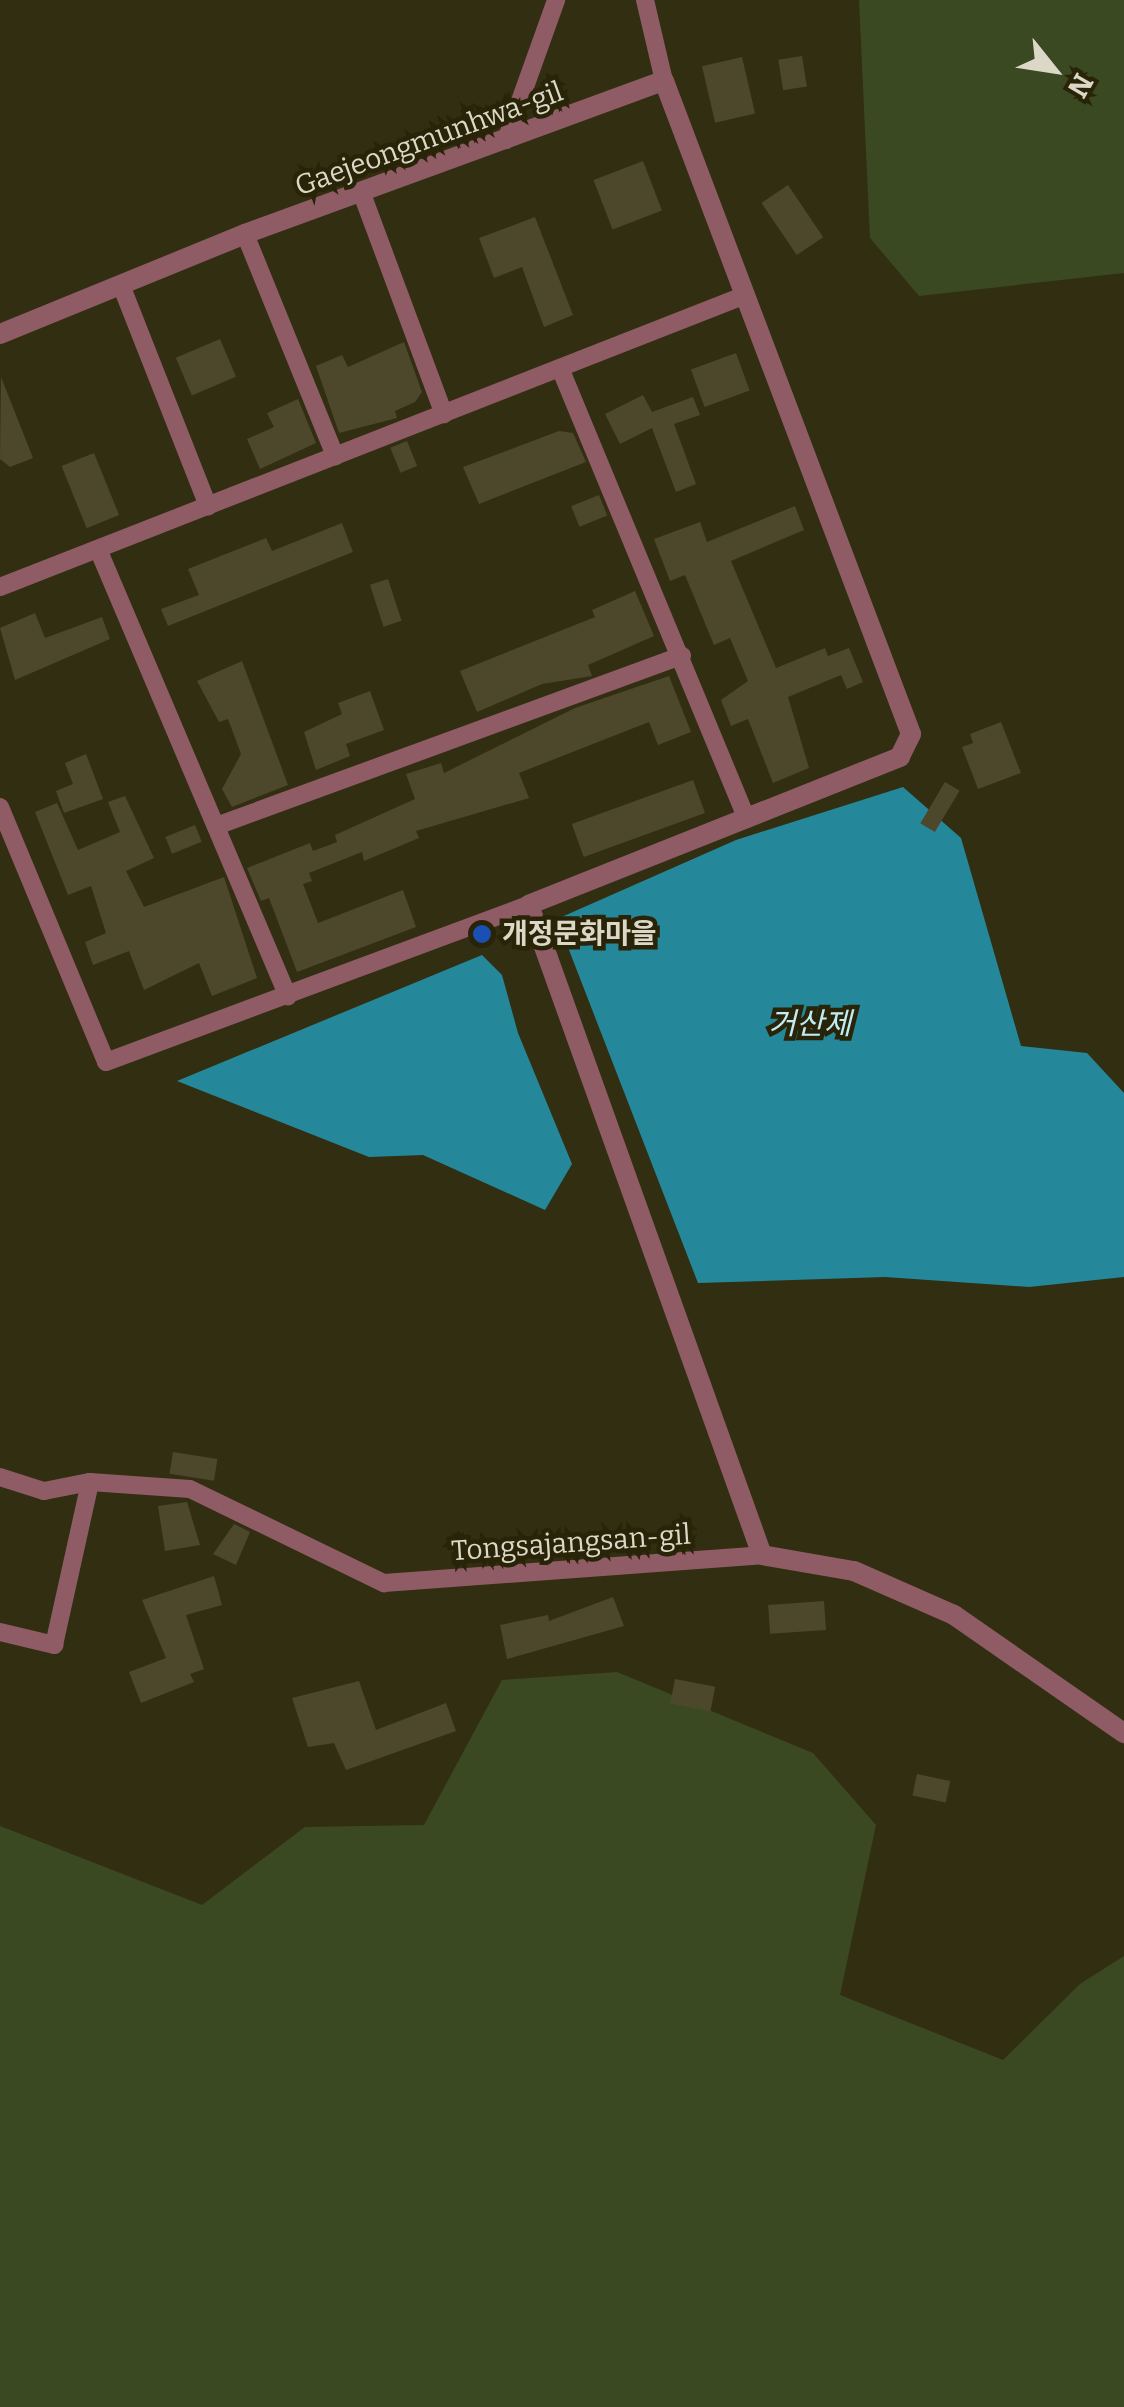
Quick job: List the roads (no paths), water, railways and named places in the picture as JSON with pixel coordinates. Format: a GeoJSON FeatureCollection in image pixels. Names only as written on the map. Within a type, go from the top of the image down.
{"type":"FeatureCollection","features":[{"type":"Feature","properties":{"kind":"street"},"geometry":{"type":"LineString","coordinates":[[506,140],[556,0]]}},
{"type":"Feature","properties":{"kind":"street"},"geometry":{"type":"LineString","coordinates":[[0,807],[106,1062],[528,905],[900,757],[911,734],[664,81],[645,0]]}},
{"type":"Feature","properties":{"kind":"street","name":"Gaejeongmunhwa-gil"},"geometry":{"type":"LineString","coordinates":[[0,334],[245,234],[664,81]]}},
{"type":"Feature","properties":{"kind":"street"},"geometry":{"type":"LineString","coordinates":[[362,194],[444,414]]}},
{"type":"Feature","properties":{"kind":"street"},"geometry":{"type":"LineString","coordinates":[[245,234],[335,456]]}},
{"type":"Feature","properties":{"kind":"street"},"geometry":{"type":"LineString","coordinates":[[121,284],[208,506]]}},
{"type":"Feature","properties":{"kind":"street"},"geometry":{"type":"LineString","coordinates":[[0,588],[746,295]]}},
{"type":"Feature","properties":{"kind":"street"},"geometry":{"type":"LineString","coordinates":[[560,368],[747,820]]}},
{"type":"Feature","properties":{"kind":"street"},"geometry":{"type":"LineString","coordinates":[[98,549],[220,825],[288,996]]}},
{"type":"Feature","properties":{"kind":"street"},"geometry":{"type":"LineString","coordinates":[[220,825],[682,656]]}},
{"type":"Feature","properties":{"kind":"street"},"geometry":{"type":"LineString","coordinates":[[528,905],[762,1555]]}},
{"type":"Feature","properties":{"kind":"street","name":"Tongsajangsan-gil"},"geometry":{"type":"LineString","coordinates":[[0,1477],[44,1491],[90,1482],[190,1489],[384,1583],[762,1555],[854,1570],[954,1615],[1124,1733]]}},
{"type":"Feature","properties":{"kind":"street"},"geometry":{"type":"LineString","coordinates":[[0,1632],[54,1645],[90,1482]]}},
{"type":"Feature","properties":{"kind":"water","name":"거산제"},"geometry":{"type":"Polygon","coordinates":[[[903,787],[961,838],[1021,1046],[1087,1053],[1124,1093],[1124,1277],[1029,1287],[885,1277],[698,1283],[557,919],[736,840],[903,787]]]}},
{"type":"Feature","properties":{"kind":"water"},"geometry":{"type":"Polygon","coordinates":[[[482,955],[502,975],[518,1033],[572,1164],[545,1210],[423,1155],[369,1157],[177,1081],[482,955]]]}},
{"type":"Feature","properties":{"kind":"place","name":"개정문화마을"},"geometry":{"type":"Point","coordinates":[482,934]}}]}
